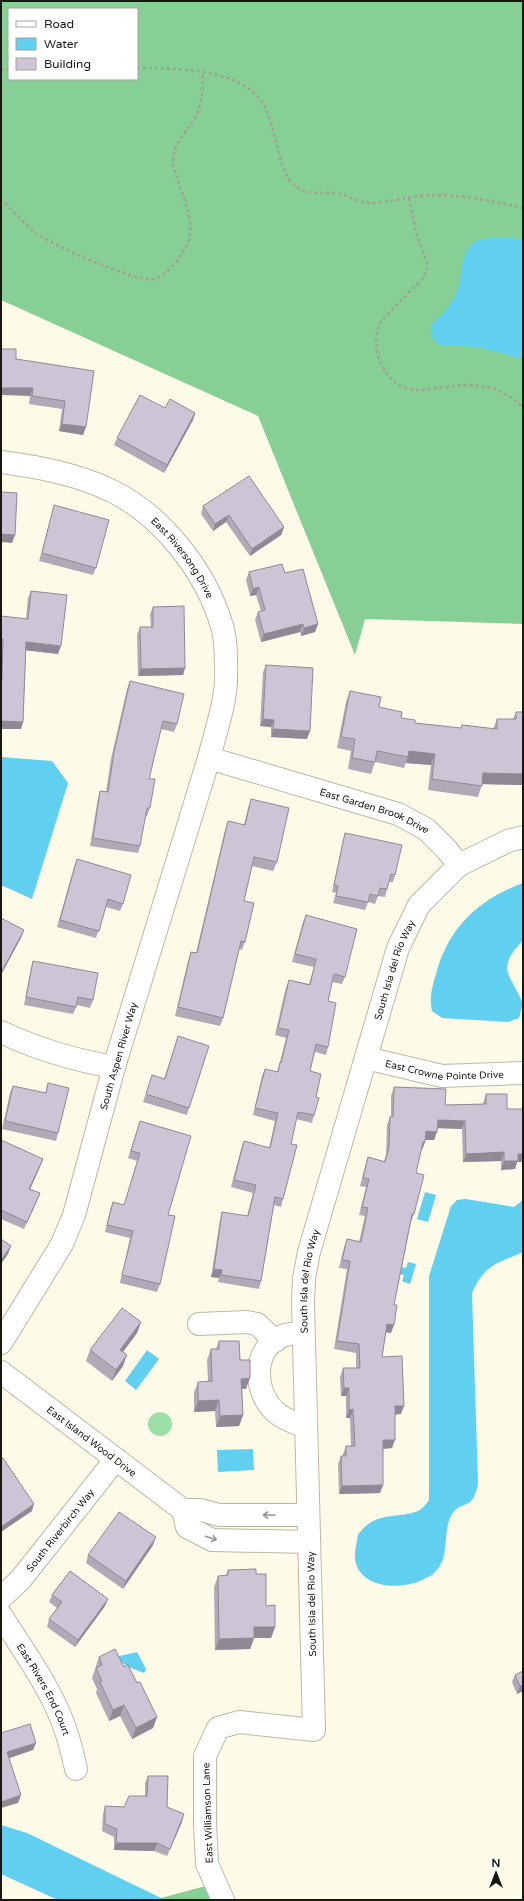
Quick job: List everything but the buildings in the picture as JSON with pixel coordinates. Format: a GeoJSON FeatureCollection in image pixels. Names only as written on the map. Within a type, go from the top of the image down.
{"type":"FeatureCollection","features":[{"type":"Feature","properties":{"kind":"street","name":"East Riversong Drive"},"geometry":{"type":"LineString","coordinates":[[1,462],[28,465],[75,476],[112,491],[143,511],[170,535],[194,565],[213,603],[222,627],[226,654],[226,682],[221,712],[209,758]]}},
{"type":"Feature","properties":{"kind":"street","name":"East Garden Brook Drive"},"geometry":{"type":"LineString","coordinates":[[209,758],[398,814],[426,829],[447,850],[459,865]]}},
{"type":"Feature","properties":{"kind":"street","name":"South Aspen River Way"},"geometry":{"type":"LineString","coordinates":[[1,1343],[62,1244],[74,1215],[114,1067],[209,758]]}},
{"type":"Feature","properties":{"kind":"street"},"geometry":{"type":"LineString","coordinates":[[459,865],[508,841],[523,837]]}},
{"type":"Feature","properties":{"kind":"street","name":"South Isla del Rio Way"},"geometry":{"type":"LineString","coordinates":[[314,1730],[303,1332],[304,1278],[309,1252],[398,948],[420,906],[459,865]]}},
{"type":"Feature","properties":{"kind":"street"},"geometry":{"type":"LineString","coordinates":[[1,1032],[28,1045],[80,1061],[114,1067]]}},
{"type":"Feature","properties":{"kind":"street","name":"East Crowne Pointe Drive"},"geometry":{"type":"LineString","coordinates":[[366,1058],[442,1076],[523,1072]]}},
{"type":"Feature","properties":{"kind":"street"},"geometry":{"type":"LineString","coordinates":[[199,1324],[247,1322],[257,1324],[275,1341]]}},
{"type":"Feature","properties":{"kind":"street"},"geometry":{"type":"LineString","coordinates":[[303,1332],[282,1336],[275,1341],[263,1355],[258,1380],[261,1393],[268,1405],[278,1415],[306,1427]]}},
{"type":"Feature","properties":{"kind":"street","name":"East Island Wood Drive"},"geometry":{"type":"LineString","coordinates":[[1,1372],[183,1510]]}},
{"type":"Feature","properties":{"kind":"street","name":"South Riverbirch Way"},"geometry":{"type":"LineString","coordinates":[[1,1598],[21,1579],[116,1459]]}},
{"type":"Feature","properties":{"kind":"street"},"geometry":{"type":"LineString","coordinates":[[308,1515],[219,1516],[201,1510],[183,1510],[187,1527],[212,1540],[309,1542]]}},
{"type":"Feature","properties":{"kind":"street","name":"East Rivers End Court"},"geometry":{"type":"LineString","coordinates":[[1,1615],[42,1681],[59,1713],[71,1748],[76,1769]]}},
{"type":"Feature","properties":{"kind":"street","name":"East Williamson Lane"},"geometry":{"type":"LineString","coordinates":[[223,1900],[207,1864],[205,1824],[204,1756],[218,1728],[240,1722],[314,1730]]}},
{"type":"Feature","properties":{"kind":"path"},"geometry":{"type":"LineString","coordinates":[[138,68],[167,69],[203,73],[236,80],[253,92],[263,103],[270,118],[282,165],[292,183],[300,189],[312,193],[340,194],[369,203],[426,195],[479,198],[523,208]]}},
{"type":"Feature","properties":{"kind":"path"},"geometry":{"type":"LineString","coordinates":[[1,199],[39,235],[70,252],[137,277],[152,279],[164,275],[175,263],[189,240],[190,225],[172,162],[174,149],[179,139],[193,121],[200,107],[203,73]]}},
{"type":"Feature","properties":{"kind":"path"},"geometry":{"type":"LineString","coordinates":[[409,198],[415,227],[428,265],[427,271],[424,277],[381,321],[377,328],[375,338],[379,360],[394,382],[406,388],[420,390],[465,385],[488,387],[504,392],[517,400],[523,408]]}},
{"type":"Feature","properties":{"kind":"green space"},"geometry":{"type":"Polygon","coordinates":[[[1,1],[523,1],[523,624],[365,619],[355,655],[258,416],[1,300],[1,1]]]}},
{"type":"Feature","properties":{"kind":"green space"},"geometry":{"type":"Polygon","coordinates":[[[160,1412],[169,1415],[172,1424],[169,1433],[160,1436],[151,1433],[148,1424],[151,1415],[160,1412]]]}},
{"type":"Feature","properties":{"kind":"green space"},"geometry":{"type":"Polygon","coordinates":[[[224,1881],[233,1900],[161,1900],[161,1898],[224,1881]]]}},
{"type":"Feature","properties":{"kind":"water"},"geometry":{"type":"Polygon","coordinates":[[[504,237],[523,240],[523,359],[479,347],[439,345],[431,337],[431,325],[447,308],[456,294],[466,252],[470,246],[482,239],[504,237]]]}},
{"type":"Feature","properties":{"kind":"water"},"geometry":{"type":"Polygon","coordinates":[[[1,757],[52,761],[68,783],[32,899],[1,885],[1,757]]]}},
{"type":"Feature","properties":{"kind":"water"},"geometry":{"type":"Polygon","coordinates":[[[523,883],[523,940],[514,950],[507,965],[510,978],[523,1004],[519,1018],[508,1022],[442,1018],[432,1011],[431,997],[432,988],[441,958],[448,943],[457,929],[479,907],[507,890],[523,883]]]}},
{"type":"Feature","properties":{"kind":"water"},"geometry":{"type":"Polygon","coordinates":[[[425,1192],[436,1195],[428,1222],[417,1219],[425,1192]]]}},
{"type":"Feature","properties":{"kind":"water"},"geometry":{"type":"Polygon","coordinates":[[[466,1199],[514,1207],[523,1200],[523,1252],[492,1266],[487,1270],[477,1283],[472,1293],[477,1488],[470,1502],[453,1512],[448,1523],[443,1560],[433,1574],[413,1583],[401,1586],[388,1586],[376,1583],[366,1578],[359,1570],[355,1560],[358,1536],[367,1525],[373,1521],[380,1518],[418,1511],[429,1500],[429,1276],[451,1206],[457,1200],[466,1199]]]}},
{"type":"Feature","properties":{"kind":"water"},"geometry":{"type":"Polygon","coordinates":[[[408,1262],[416,1264],[410,1284],[402,1281],[404,1275],[400,1274],[402,1267],[406,1268],[408,1262]]]}},
{"type":"Feature","properties":{"kind":"water"},"geometry":{"type":"Polygon","coordinates":[[[147,1350],[159,1359],[136,1390],[125,1381],[147,1350]]]}},
{"type":"Feature","properties":{"kind":"water"},"geometry":{"type":"Polygon","coordinates":[[[253,1449],[254,1470],[218,1472],[217,1450],[253,1449]]]}},
{"type":"Feature","properties":{"kind":"water"},"geometry":{"type":"Polygon","coordinates":[[[137,1652],[146,1669],[144,1673],[128,1667],[115,1657],[137,1652]]]}},
{"type":"Feature","properties":{"kind":"water"},"geometry":{"type":"Polygon","coordinates":[[[1,1825],[27,1833],[161,1898],[161,1900],[58,1900],[1,1874],[1,1825]]]}}]}
